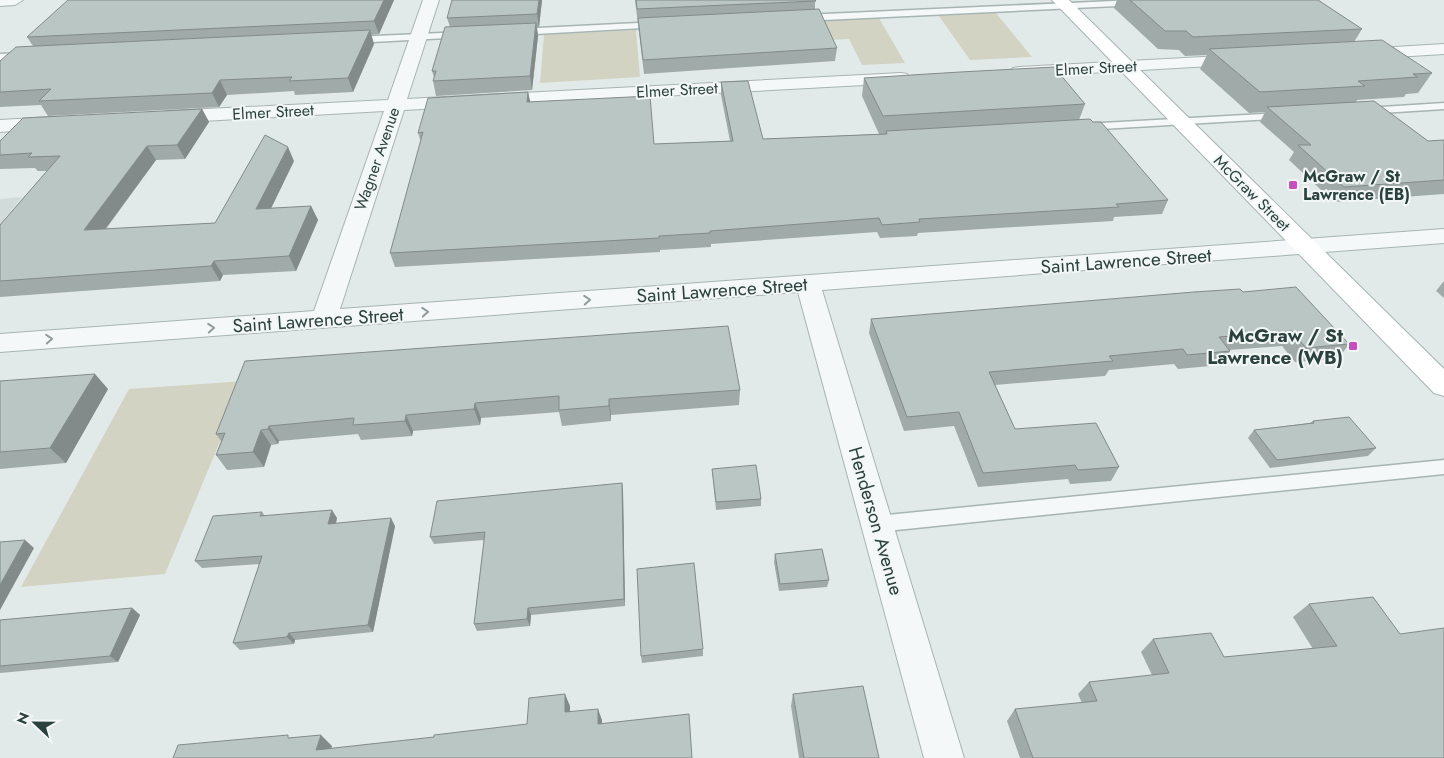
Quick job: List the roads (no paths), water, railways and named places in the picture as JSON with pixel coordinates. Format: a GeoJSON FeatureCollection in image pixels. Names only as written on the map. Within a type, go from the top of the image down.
{"type":"FeatureCollection","features":[{"type":"Feature","properties":{"kind":"street"},"geometry":{"type":"LineString","coordinates":[[0,1],[15,0]]}},
{"type":"Feature","properties":{"kind":"street","name":"Wagner Avenue"},"geometry":{"type":"LineString","coordinates":[[324,319],[431,0]]}},
{"type":"Feature","properties":{"kind":"street","name":"McGraw Street"},"geometry":{"type":"LineString","coordinates":[[1064,3],[1444,386]]}},
{"type":"Feature","properties":{"kind":"street"},"geometry":{"type":"LineString","coordinates":[[1343,54],[1444,49]]}},
{"type":"Feature","properties":{"kind":"street","name":"Elmer Street"},"geometry":{"type":"LineString","coordinates":[[1000,73],[1256,59]]}},
{"type":"Feature","properties":{"kind":"street","name":"Elmer Street"},"geometry":{"type":"LineString","coordinates":[[148,118],[920,77]]}},
{"type":"Feature","properties":{"kind":"street"},"geometry":{"type":"LineString","coordinates":[[0,126],[69,123]]}},
{"type":"Feature","properties":{"kind":"street","name":"Saint Lawrence Street"},"geometry":{"type":"LineString","coordinates":[[0,343],[1444,236]]}},
{"type":"Feature","properties":{"kind":"street","name":"Henderson Avenue"},"geometry":{"type":"LineString","coordinates":[[808,284],[944,758]]}},
{"type":"Feature","properties":{"kind":"lane"},"geometry":{"type":"LineString","coordinates":[[791,19],[1064,3],[1141,3]]}},
{"type":"Feature","properties":{"kind":"lane"},"geometry":{"type":"LineString","coordinates":[[503,33],[672,25]]}},
{"type":"Feature","properties":{"kind":"lane"},"geometry":{"type":"LineString","coordinates":[[342,40],[473,34]]}},
{"type":"Feature","properties":{"kind":"lane"},"geometry":{"type":"LineString","coordinates":[[0,57],[39,55]]}},
{"type":"Feature","properties":{"kind":"lane"},"geometry":{"type":"LineString","coordinates":[[1355,112],[1444,106]]}},
{"type":"Feature","properties":{"kind":"lane"},"geometry":{"type":"LineString","coordinates":[[1077,128],[1295,115]]}},
{"type":"Feature","properties":{"kind":"lane"},"geometry":{"type":"LineString","coordinates":[[877,524],[1444,468]]}},
{"type":"Feature","properties":{"kind":"place","name":"McGraw / St Lawrence (EB)"},"geometry":{"type":"Point","coordinates":[1293,185]}},
{"type":"Feature","properties":{"kind":"place","name":"McGraw / St Lawrence (WB)"},"geometry":{"type":"Point","coordinates":[1353,346]}}]}
